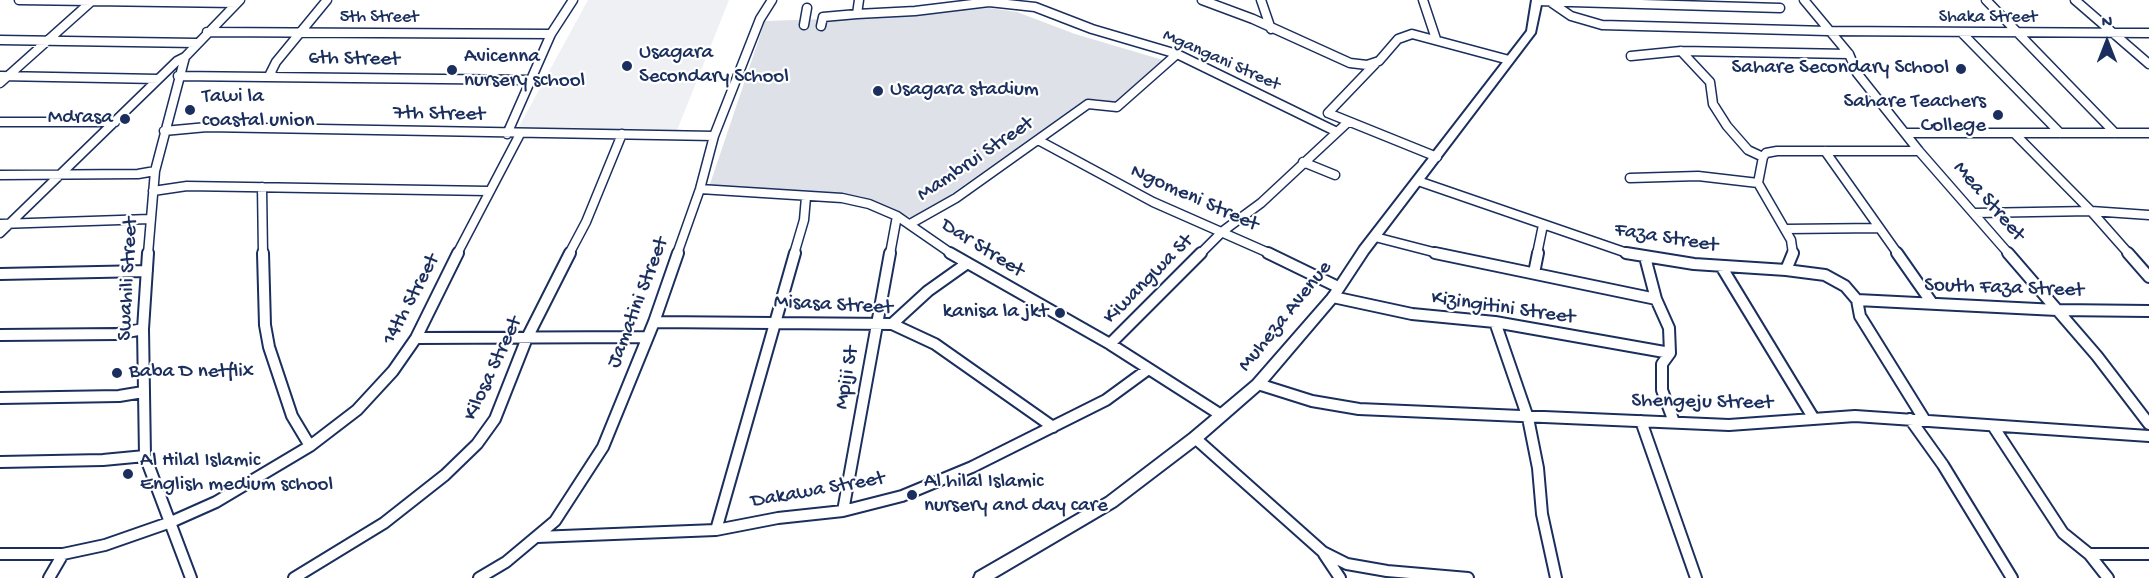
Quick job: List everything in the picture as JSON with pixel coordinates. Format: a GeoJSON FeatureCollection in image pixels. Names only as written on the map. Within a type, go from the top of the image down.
{"type":"FeatureCollection","features":[{"type":"Feature","properties":{"kind":"street"},"geometry":{"type":"LineString","coordinates":[[19,0],[238,2]]}},
{"type":"Feature","properties":{"kind":"street"},"geometry":{"type":"LineString","coordinates":[[275,77],[270,74],[276,62],[327,0]]}},
{"type":"Feature","properties":{"kind":"street"},"geometry":{"type":"LineString","coordinates":[[507,134],[551,34],[573,0]]}},
{"type":"Feature","properties":{"kind":"street","name":"Jamatini Street"},"geometry":{"type":"LineString","coordinates":[[479,578],[506,562],[555,521],[603,447],[654,322],[700,189],[714,136],[760,19],[772,0]]}},
{"type":"Feature","properties":{"kind":"street"},"geometry":{"type":"LineString","coordinates":[[857,14],[859,0]]}},
{"type":"Feature","properties":{"kind":"street"},"geometry":{"type":"LineString","coordinates":[[1202,0],[1253,19],[1350,63],[1367,65],[1379,61]]}},
{"type":"Feature","properties":{"kind":"street"},"geometry":{"type":"LineString","coordinates":[[1261,0],[1271,29]]}},
{"type":"Feature","properties":{"kind":"street"},"geometry":{"type":"LineString","coordinates":[[1423,0],[1436,39]]}},
{"type":"Feature","properties":{"kind":"street"},"geometry":{"type":"LineString","coordinates":[[1537,0],[1552,3],[1780,8]]}},
{"type":"Feature","properties":{"kind":"street","name":"Muheza Avenue"},"geometry":{"type":"LineString","coordinates":[[981,578],[1111,502],[1195,438],[1258,384],[1335,292],[1374,237],[1532,31],[1537,0]]}},
{"type":"Feature","properties":{"kind":"street","name":"Mea Street"},"geometry":{"type":"LineString","coordinates":[[1804,0],[1849,54],[1857,73],[1907,133],[1919,151],[2097,356],[2149,424]]}},
{"type":"Feature","properties":{"kind":"street"},"geometry":{"type":"LineString","coordinates":[[1986,0],[2115,133]]}},
{"type":"Feature","properties":{"kind":"street"},"geometry":{"type":"LineString","coordinates":[[2075,0],[2149,64]]}},
{"type":"Feature","properties":{"kind":"street"},"geometry":{"type":"LineString","coordinates":[[0,83],[3,76],[92,1]]}},
{"type":"Feature","properties":{"kind":"street","name":"Swahili Street"},"geometry":{"type":"LineString","coordinates":[[191,578],[145,456],[143,329],[150,219],[155,171],[178,76],[185,57],[238,2]]}},
{"type":"Feature","properties":{"kind":"street","name":"Mgangani Street"},"geometry":{"type":"LineString","coordinates":[[821,26],[824,17],[915,11],[959,3],[1037,3],[1092,29],[1177,54],[1337,132]]}},
{"type":"Feature","properties":{"kind":"street","name":"Shaka Street"},"geometry":{"type":"LineString","coordinates":[[1552,3],[1571,16],[1602,25],[1962,33],[2149,33]]}},
{"type":"Feature","properties":{"kind":"street"},"geometry":{"type":"LineString","coordinates":[[804,25],[807,8]]}},
{"type":"Feature","properties":{"kind":"street","name":"5th Street"},"geometry":{"type":"LineString","coordinates":[[207,32],[551,34]]}},
{"type":"Feature","properties":{"kind":"street"},"geometry":{"type":"LineString","coordinates":[[1962,33],[2060,133]]}},
{"type":"Feature","properties":{"kind":"street"},"geometry":{"type":"LineString","coordinates":[[1437,157],[1328,113],[1405,35],[1436,39],[1509,60]]}},
{"type":"Feature","properties":{"kind":"street"},"geometry":{"type":"LineString","coordinates":[[0,39],[196,43]]}},
{"type":"Feature","properties":{"kind":"street"},"geometry":{"type":"LineString","coordinates":[[1681,51],[1710,82],[1713,104],[1727,126],[1748,150],[1763,157]]}},
{"type":"Feature","properties":{"kind":"street"},"geometry":{"type":"LineString","coordinates":[[1631,56],[1681,51],[1849,54]]}},
{"type":"Feature","properties":{"kind":"street","name":"Mambrui Street"},"geometry":{"type":"LineString","coordinates":[[910,224],[956,198],[1089,103],[1110,109],[1117,107],[1177,54]]}},
{"type":"Feature","properties":{"kind":"street"},"geometry":{"type":"LineString","coordinates":[[0,233],[4,224],[61,174],[177,61],[185,57]]}},
{"type":"Feature","properties":{"kind":"street"},"geometry":{"type":"LineString","coordinates":[[3,76],[158,79]]}},
{"type":"Feature","properties":{"kind":"street","name":"6th Street"},"geometry":{"type":"LineString","coordinates":[[178,76],[529,81]]}},
{"type":"Feature","properties":{"kind":"street"},"geometry":{"type":"LineString","coordinates":[[0,122],[115,122]]}},
{"type":"Feature","properties":{"kind":"street","name":"Kiwangwa St"},"geometry":{"type":"LineString","coordinates":[[1110,344],[1223,231],[1261,203],[1348,122]]}},
{"type":"Feature","properties":{"kind":"street","name":"7th Street"},"geometry":{"type":"LineString","coordinates":[[164,131],[207,127],[714,136]]}},
{"type":"Feature","properties":{"kind":"street"},"geometry":{"type":"LineString","coordinates":[[1907,133],[2149,133]]}},
{"type":"Feature","properties":{"kind":"street","name":"14th Street"},"geometry":{"type":"LineString","coordinates":[[0,554],[63,554],[105,545],[171,522],[216,502],[310,446],[357,410],[393,371],[416,338],[488,191],[520,134]]}},
{"type":"Feature","properties":{"kind":"street","name":"Kilosa Street"},"geometry":{"type":"LineString","coordinates":[[294,578],[384,524],[445,475],[477,444],[495,419],[528,338],[586,222],[622,134]]}},
{"type":"Feature","properties":{"kind":"street"},"geometry":{"type":"LineString","coordinates":[[2015,134],[2091,211],[2149,277]]}},
{"type":"Feature","properties":{"kind":"street","name":"Ngomeni Street"},"geometry":{"type":"LineString","coordinates":[[1038,140],[1154,202],[1223,231],[1335,292]]}},
{"type":"Feature","properties":{"kind":"street"},"geometry":{"type":"LineString","coordinates":[[1786,270],[1792,254],[1791,240],[1758,183],[1763,157],[1766,153],[1777,151],[1919,151]]}},
{"type":"Feature","properties":{"kind":"street"},"geometry":{"type":"LineString","coordinates":[[1825,151],[1932,303]]}},
{"type":"Feature","properties":{"kind":"street"},"geometry":{"type":"LineString","coordinates":[[1303,162],[1335,175]]}},
{"type":"Feature","properties":{"kind":"street"},"geometry":{"type":"LineString","coordinates":[[0,175],[155,171]]}},
{"type":"Feature","properties":{"kind":"street"},"geometry":{"type":"LineString","coordinates":[[1630,178],[1698,176],[1758,183]]}},
{"type":"Feature","properties":{"kind":"street","name":"Faza Street"},"geometry":{"type":"LineString","coordinates":[[1418,181],[1602,247],[1645,257],[1825,275],[1845,286],[1857,300]]}},
{"type":"Feature","properties":{"kind":"street"},"geometry":{"type":"LineString","coordinates":[[153,191],[187,186],[488,191]]}},
{"type":"Feature","properties":{"kind":"street"},"geometry":{"type":"LineString","coordinates":[[262,187],[265,325],[269,347],[292,416],[310,446]]}},
{"type":"Feature","properties":{"kind":"street","name":"Dar Street"},"geometry":{"type":"LineString","coordinates":[[700,189],[842,198],[869,204],[897,216],[966,264],[1110,344],[1147,370],[1221,415]]}},
{"type":"Feature","properties":{"kind":"street"},"geometry":{"type":"LineString","coordinates":[[716,530],[804,220],[807,197]]}},
{"type":"Feature","properties":{"kind":"street"},"geometry":{"type":"LineString","coordinates":[[1975,213],[2091,211],[2149,215]]}},
{"type":"Feature","properties":{"kind":"street","name":"Mpiji St"},"geometry":{"type":"LineString","coordinates":[[843,511],[897,216]]}},
{"type":"Feature","properties":{"kind":"street"},"geometry":{"type":"LineString","coordinates":[[4,224],[150,219]]}},
{"type":"Feature","properties":{"kind":"street"},"geometry":{"type":"LineString","coordinates":[[1534,273],[1542,225]]}},
{"type":"Feature","properties":{"kind":"street"},"geometry":{"type":"LineString","coordinates":[[1786,229],[1879,228]]}},
{"type":"Feature","properties":{"kind":"street"},"geometry":{"type":"LineString","coordinates":[[1374,237],[1458,259],[1656,298]]}},
{"type":"Feature","properties":{"kind":"street"},"geometry":{"type":"LineString","coordinates":[[1645,257],[1656,298],[1669,328],[1670,353],[1662,364],[1662,390],[1674,422]]}},
{"type":"Feature","properties":{"kind":"street"},"geometry":{"type":"LineString","coordinates":[[892,324],[928,291],[966,264]]}},
{"type":"Feature","properties":{"kind":"street"},"geometry":{"type":"LineString","coordinates":[[1721,266],[1814,419]]}},
{"type":"Feature","properties":{"kind":"street"},"geometry":{"type":"LineString","coordinates":[[0,274],[147,271]]}},
{"type":"Feature","properties":{"kind":"street","name":"Kizingitini Street"},"geometry":{"type":"LineString","coordinates":[[1335,292],[1412,314],[1494,322],[1670,353]]}},
{"type":"Feature","properties":{"kind":"street"},"geometry":{"type":"LineString","coordinates":[[1857,300],[1860,316],[1924,420]]}},
{"type":"Feature","properties":{"kind":"street","name":"South Faza Street"},"geometry":{"type":"LineString","coordinates":[[1857,300],[2057,310],[2149,311]]}},
{"type":"Feature","properties":{"kind":"street","name":"Misasa Street"},"geometry":{"type":"LineString","coordinates":[[654,322],[774,321],[892,324],[935,344],[1053,427]]}},
{"type":"Feature","properties":{"kind":"street"},"geometry":{"type":"LineString","coordinates":[[1494,322],[1528,418],[1538,468],[1542,514],[1556,578]]}},
{"type":"Feature","properties":{"kind":"street"},"geometry":{"type":"LineString","coordinates":[[0,335],[117,334],[143,329]]}},
{"type":"Feature","properties":{"kind":"street"},"geometry":{"type":"LineString","coordinates":[[416,338],[647,337]]}},
{"type":"Feature","properties":{"kind":"street","name":"Dakawa Street"},"geometry":{"type":"LineString","coordinates":[[537,537],[716,530],[778,518],[843,511],[902,496],[972,467],[1106,400],[1147,370]]}},
{"type":"Feature","properties":{"kind":"street","name":"Shengeju Street"},"geometry":{"type":"LineString","coordinates":[[1258,384],[1312,401],[1359,409],[1729,426],[1855,416],[2149,436]]}},
{"type":"Feature","properties":{"kind":"street"},"geometry":{"type":"LineString","coordinates":[[0,398],[119,396],[143,392]]}},
{"type":"Feature","properties":{"kind":"street"},"geometry":{"type":"LineString","coordinates":[[1910,419],[1943,465],[2012,578]]}},
{"type":"Feature","properties":{"kind":"street"},"geometry":{"type":"LineString","coordinates":[[1641,421],[1696,578]]}},
{"type":"Feature","properties":{"kind":"street"},"geometry":{"type":"LineString","coordinates":[[1993,426],[2063,533],[2089,554],[2108,578]]}},
{"type":"Feature","properties":{"kind":"street"},"geometry":{"type":"LineString","coordinates":[[1195,438],[1323,552],[1347,564],[1387,572],[1468,578]]}},
{"type":"Feature","properties":{"kind":"street"},"geometry":{"type":"LineString","coordinates":[[0,462],[103,460],[145,456]]}},
{"type":"Feature","properties":{"kind":"street"},"geometry":{"type":"LineString","coordinates":[[1323,552],[1340,578]]}},
{"type":"Feature","properties":{"kind":"street"},"geometry":{"type":"LineString","coordinates":[[49,578],[63,554]]}},
{"type":"Feature","properties":{"kind":"street"},"geometry":{"type":"LineString","coordinates":[[2089,554],[2149,554]]}},
{"type":"Feature","properties":{"kind":"shaded area","name":"Usagara Secondary School"},"geometry":{"type":"Polygon","coordinates":[[[588,0],[729,0],[676,133],[516,132],[588,0]]]}},
{"type":"Feature","properties":{"kind":"shaded area"},"geometry":{"type":"Polygon","coordinates":[[[989,8],[1017,12],[1075,34],[1163,60],[1115,104],[1097,99],[1084,100],[950,195],[912,218],[860,196],[709,187],[765,21],[915,16],[936,11],[989,8]]]}},
{"type":"Feature","properties":{"kind":"place","name":"Usagara Secondary School"},"geometry":{"type":"Point","coordinates":[627,66]}},
{"type":"Feature","properties":{"kind":"place","name":"Sahare Secondary School"},"geometry":{"type":"Point","coordinates":[1961,69]}},
{"type":"Feature","properties":{"kind":"place","name":"Avicenna nursery school"},"geometry":{"type":"Point","coordinates":[452,70]}},
{"type":"Feature","properties":{"kind":"place","name":"Usagara stadium"},"geometry":{"type":"Point","coordinates":[878,91]}},
{"type":"Feature","properties":{"kind":"place","name":"Tawi la coastal union"},"geometry":{"type":"Point","coordinates":[190,110]}},
{"type":"Feature","properties":{"kind":"place","name":"Sahare Teachers College"},"geometry":{"type":"Point","coordinates":[1998,115]}},
{"type":"Feature","properties":{"kind":"place","name":"Mdrasa"},"geometry":{"type":"Point","coordinates":[125,119]}},
{"type":"Feature","properties":{"kind":"place","name":"kanisa la jkt"},"geometry":{"type":"Point","coordinates":[1060,313]}},
{"type":"Feature","properties":{"kind":"place","name":"Baba D netflix"},"geometry":{"type":"Point","coordinates":[117,373]}},
{"type":"Feature","properties":{"kind":"place","name":"Al Hilal Islamic English medium school"},"geometry":{"type":"Point","coordinates":[128,474]}},
{"type":"Feature","properties":{"kind":"place","name":"Al hilal Islamic nursery and day care"},"geometry":{"type":"Point","coordinates":[912,495]}}]}
